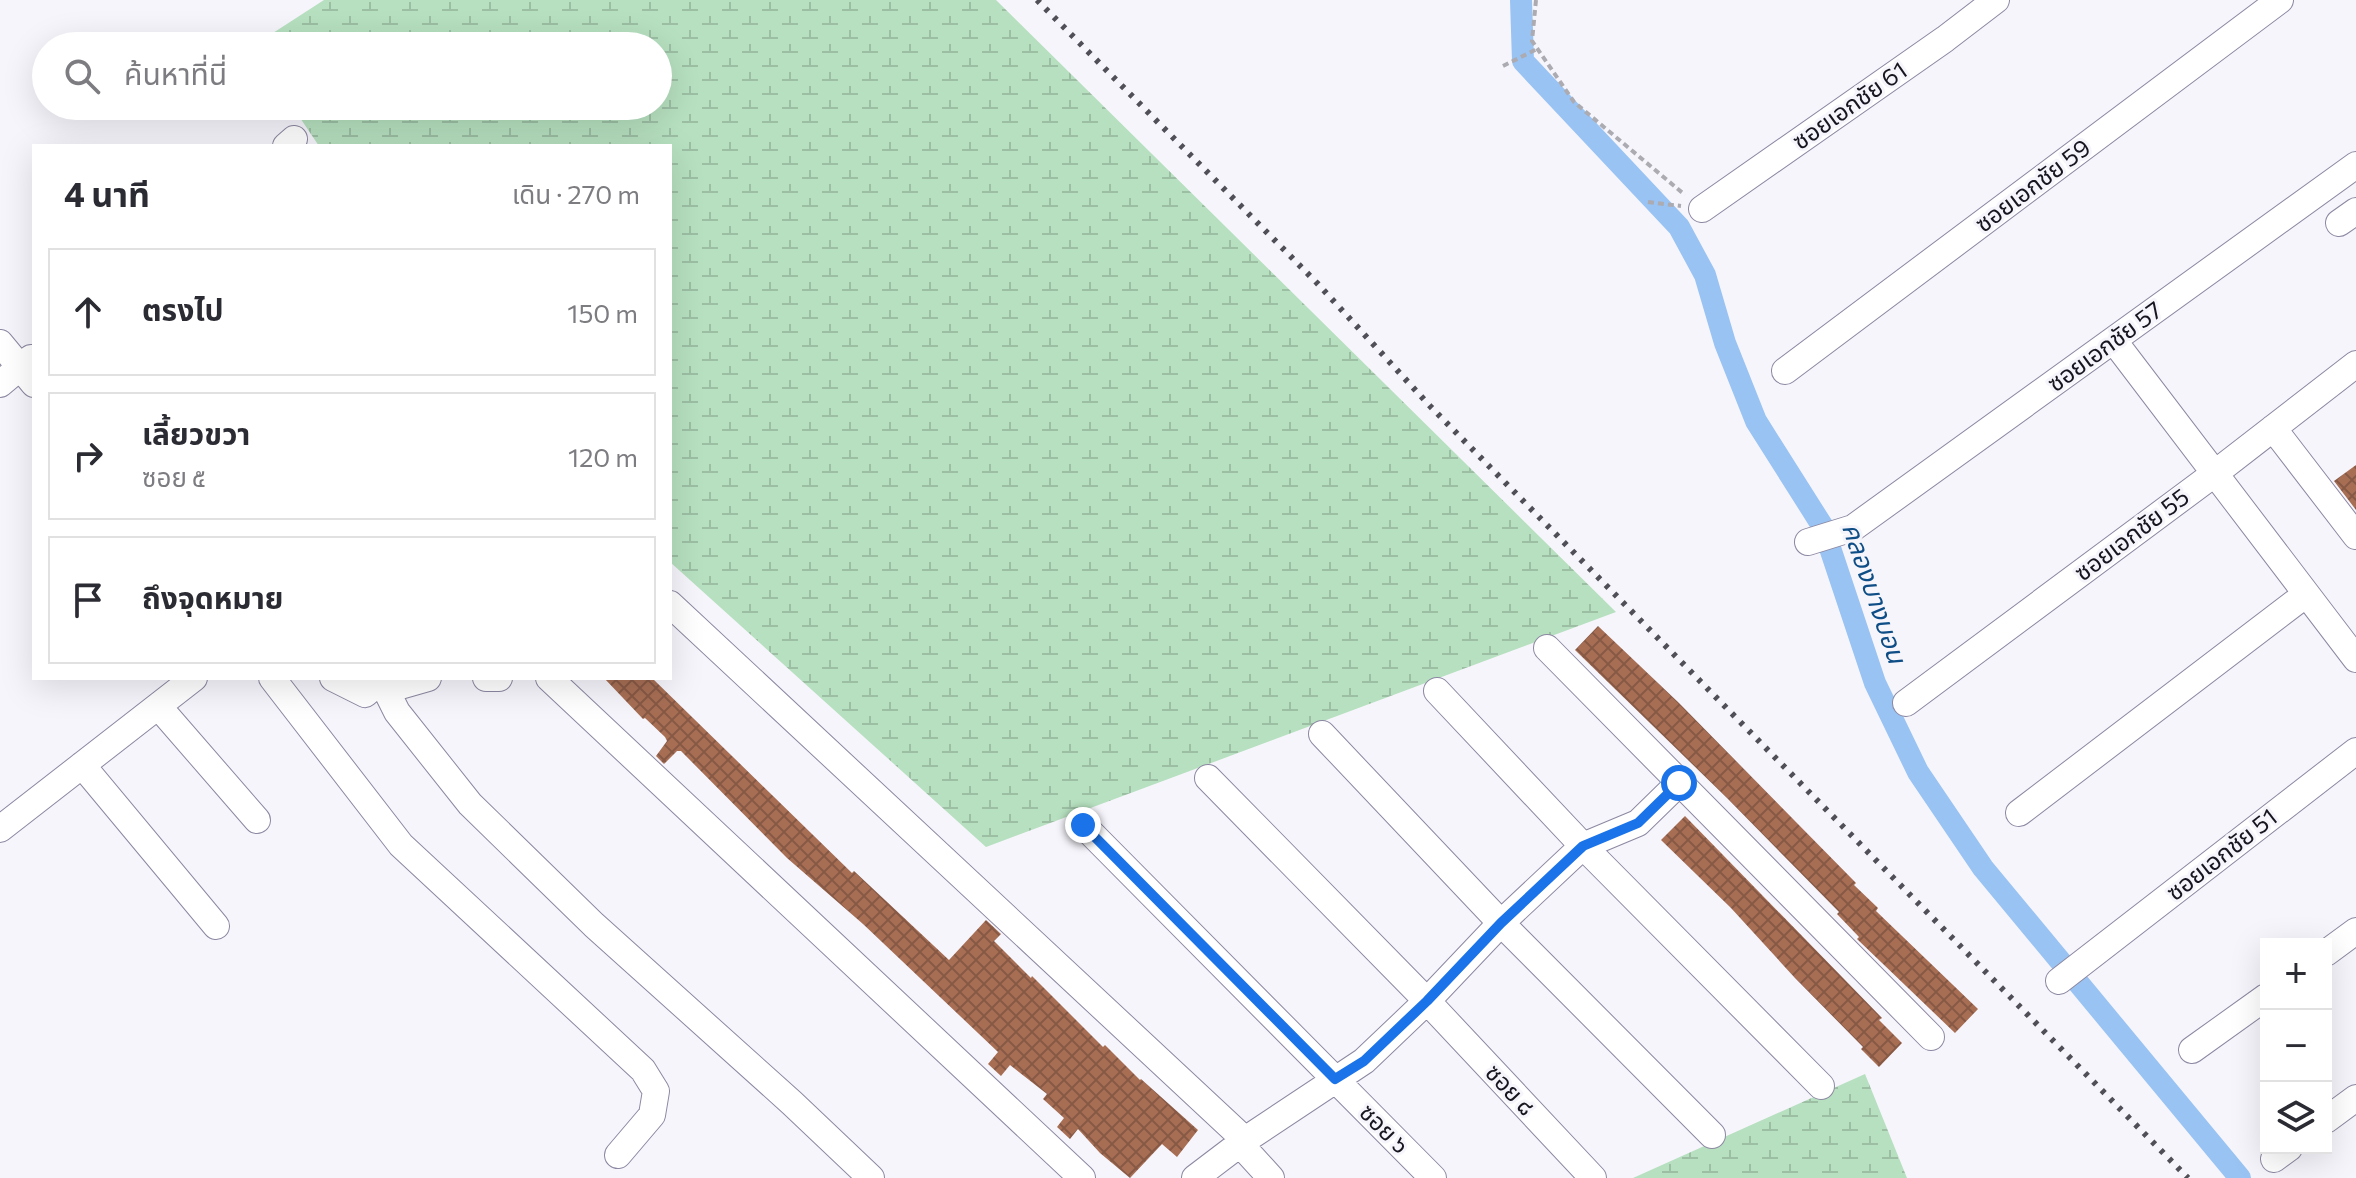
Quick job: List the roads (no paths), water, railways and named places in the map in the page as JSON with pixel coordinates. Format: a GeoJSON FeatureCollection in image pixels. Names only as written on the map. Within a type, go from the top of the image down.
{"type":"FeatureCollection","features":[{"type":"Feature","properties":{"kind":"street","name":"ซอยเอกชัย 61"},"geometry":{"type":"LineString","coordinates":[[1702,209],[1996,0]]}},
{"type":"Feature","properties":{"kind":"street","name":"ซอยเอกชัย 59"},"geometry":{"type":"LineString","coordinates":[[1785,371],[2280,0]]}},
{"type":"Feature","properties":{"kind":"street","name":"ซอยเอกชัย 57"},"geometry":{"type":"LineString","coordinates":[[1808,542],[1853,528],[2356,165]]}},
{"type":"Feature","properties":{"kind":"street"},"geometry":{"type":"LineString","coordinates":[[2114,341],[2356,659]]}},
{"type":"Feature","properties":{"kind":"street"},"geometry":{"type":"LineString","coordinates":[[0,343],[22,373]]}},
{"type":"Feature","properties":{"kind":"street","name":"ซอยเอกชัย 55"},"geometry":{"type":"LineString","coordinates":[[1906,703],[2214,474],[2356,364]]}},
{"type":"Feature","properties":{"kind":"street"},"geometry":{"type":"LineString","coordinates":[[2273,428],[2356,536]]}},
{"type":"Feature","properties":{"kind":"street"},"geometry":{"type":"LineString","coordinates":[[2019,813],[2305,595]]}},
{"type":"Feature","properties":{"kind":"street"},"geometry":{"type":"LineString","coordinates":[[672,606],[1243,1142],[1271,1178]]}},
{"type":"Feature","properties":{"kind":"street"},"geometry":{"type":"LineString","coordinates":[[1547,648],[1931,1037]]}},
{"type":"Feature","properties":{"kind":"street"},"geometry":{"type":"LineString","coordinates":[[0,829],[191,680]]}},
{"type":"Feature","properties":{"kind":"street"},"geometry":{"type":"LineString","coordinates":[[274,680],[401,845],[643,1070],[656,1091],[652,1115],[618,1155]]}},
{"type":"Feature","properties":{"kind":"street"},"geometry":{"type":"LineString","coordinates":[[337,680],[365,694],[380,680]]}},
{"type":"Feature","properties":{"kind":"street"},"geometry":{"type":"LineString","coordinates":[[381,680],[397,712],[470,804],[594,925],[871,1178]]}},
{"type":"Feature","properties":{"kind":"street"},"geometry":{"type":"LineString","coordinates":[[384,680],[400,686],[421,680]]}},
{"type":"Feature","properties":{"kind":"street"},"geometry":{"type":"LineString","coordinates":[[551,680],[1082,1178]]}},
{"type":"Feature","properties":{"kind":"street"},"geometry":{"type":"LineString","coordinates":[[1437,691],[1583,846],[1821,1086]]}},
{"type":"Feature","properties":{"kind":"street"},"geometry":{"type":"LineString","coordinates":[[158,706],[257,820]]}},
{"type":"Feature","properties":{"kind":"street"},"geometry":{"type":"LineString","coordinates":[[1322,734],[1501,923],[1712,1135]]}},
{"type":"Feature","properties":{"kind":"street","name":"ซอยเอกชัย 51"},"geometry":{"type":"LineString","coordinates":[[2059,981],[2356,751]]}},
{"type":"Feature","properties":{"kind":"street"},"geometry":{"type":"LineString","coordinates":[[82,765],[216,926]]}},
{"type":"Feature","properties":{"kind":"street","name":"ซอย ๘"},"geometry":{"type":"LineString","coordinates":[[1208,778],[1427,1001],[1593,1178]]}},
{"type":"Feature","properties":{"kind":"street"},"geometry":{"type":"LineString","coordinates":[[1195,1178],[1364,1061],[1427,1001],[1501,923],[1583,846],[1638,823],[1679,783]]}},
{"type":"Feature","properties":{"kind":"street","name":"ซอย ๖"},"geometry":{"type":"LineString","coordinates":[[1083,825],[1433,1178]]}},
{"type":"Feature","properties":{"kind":"street"},"geometry":{"type":"LineString","coordinates":[[2332,949],[2356,931]]}},
{"type":"Feature","properties":{"kind":"street"},"geometry":{"type":"LineString","coordinates":[[2192,1050],[2260,1001]]}},
{"type":"Feature","properties":{"kind":"street"},"geometry":{"type":"LineString","coordinates":[[2332,1116],[2356,1098]]}},
{"type":"Feature","properties":{"kind":"waterway","name":"คลองบางบอน"},"geometry":{"type":"LineString","coordinates":[[1521,0],[1523,61],[1679,227],[1705,275],[1725,343],[1756,421],[1823,527],[1875,683],[1918,772],[1983,868],[2240,1178]]}},
{"type":"Feature","properties":{"kind":"railway"},"geometry":{"type":"LineString","coordinates":[[1037,0],[1317,283],[1430,406],[2188,1178]]}}]}
